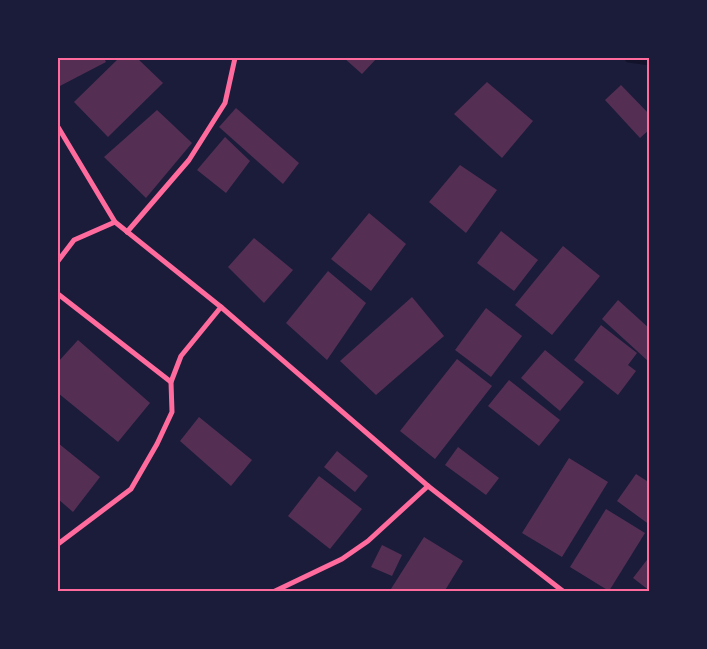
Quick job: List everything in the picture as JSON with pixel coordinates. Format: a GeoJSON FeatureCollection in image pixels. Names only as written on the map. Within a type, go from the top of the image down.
{"type":"FeatureCollection","features":[{"type":"Feature","properties":{"kind":"street"},"geometry":{"type":"LineString","coordinates":[[127,232],[189,160],[225,103],[235,58]]}},
{"type":"Feature","properties":{"kind":"street"},"geometry":{"type":"LineString","coordinates":[[58,128],[115,222],[221,307],[428,486],[564,592]]}},
{"type":"Feature","properties":{"kind":"street"},"geometry":{"type":"LineString","coordinates":[[58,261],[74,240],[115,222]]}},
{"type":"Feature","properties":{"kind":"street"},"geometry":{"type":"LineString","coordinates":[[58,294],[171,382]]}},
{"type":"Feature","properties":{"kind":"street"},"geometry":{"type":"LineString","coordinates":[[58,544],[131,489],[172,412],[171,382],[181,356],[221,307]]}},
{"type":"Feature","properties":{"kind":"street"},"geometry":{"type":"LineString","coordinates":[[273,592],[342,559],[368,542],[428,486]]}},
{"type":"Feature","properties":{"kind":"building"},"geometry":{"type":"Polygon","coordinates":[[[58,58],[104,58],[106,62],[58,87],[58,58]]]}},
{"type":"Feature","properties":{"kind":"building"},"geometry":{"type":"Polygon","coordinates":[[[119,58],[137,58],[163,83],[108,137],[74,102],[119,58]]]}},
{"type":"Feature","properties":{"kind":"building"},"geometry":{"type":"Polygon","coordinates":[[[344,58],[377,58],[362,74],[344,58]]]}},
{"type":"Feature","properties":{"kind":"building"},"geometry":{"type":"Polygon","coordinates":[[[487,82],[533,121],[502,158],[454,114],[487,82]]]}},
{"type":"Feature","properties":{"kind":"building"},"geometry":{"type":"Polygon","coordinates":[[[621,85],[650,115],[650,129],[640,138],[605,100],[621,85]]]}},
{"type":"Feature","properties":{"kind":"building"},"geometry":{"type":"Polygon","coordinates":[[[236,108],[299,163],[283,184],[219,127],[236,108]]]}},
{"type":"Feature","properties":{"kind":"building"},"geometry":{"type":"Polygon","coordinates":[[[157,110],[192,143],[146,198],[104,157],[157,110]]]}},
{"type":"Feature","properties":{"kind":"building"},"geometry":{"type":"Polygon","coordinates":[[[225,137],[250,161],[226,193],[197,170],[225,137]]]}},
{"type":"Feature","properties":{"kind":"building"},"geometry":{"type":"Polygon","coordinates":[[[460,165],[497,190],[466,233],[429,202],[460,165]]]}},
{"type":"Feature","properties":{"kind":"building"},"geometry":{"type":"Polygon","coordinates":[[[369,213],[406,244],[371,291],[331,259],[369,213]]]}},
{"type":"Feature","properties":{"kind":"building"},"geometry":{"type":"Polygon","coordinates":[[[501,231],[538,260],[514,291],[477,263],[501,231]]]}},
{"type":"Feature","properties":{"kind":"building"},"geometry":{"type":"Polygon","coordinates":[[[254,238],[293,270],[264,303],[228,267],[254,238]]]}},
{"type":"Feature","properties":{"kind":"building"},"geometry":{"type":"Polygon","coordinates":[[[563,246],[600,276],[552,335],[515,305],[563,246]]]}},
{"type":"Feature","properties":{"kind":"building"},"geometry":{"type":"Polygon","coordinates":[[[328,271],[366,303],[327,360],[286,323],[328,271]]]}},
{"type":"Feature","properties":{"kind":"building"},"geometry":{"type":"Polygon","coordinates":[[[412,297],[444,336],[376,395],[340,361],[412,297]]]}},
{"type":"Feature","properties":{"kind":"building"},"geometry":{"type":"Polygon","coordinates":[[[618,300],[650,329],[650,360],[648,361],[602,319],[618,300]]]}},
{"type":"Feature","properties":{"kind":"building"},"geometry":{"type":"Polygon","coordinates":[[[486,308],[522,336],[491,377],[455,350],[486,308]]]}},
{"type":"Feature","properties":{"kind":"building"},"geometry":{"type":"Polygon","coordinates":[[[601,325],[637,353],[628,365],[636,371],[618,395],[574,360],[601,325]]]}},
{"type":"Feature","properties":{"kind":"building"},"geometry":{"type":"Polygon","coordinates":[[[78,340],[150,403],[118,442],[58,393],[58,362],[78,340]]]}},
{"type":"Feature","properties":{"kind":"building"},"geometry":{"type":"Polygon","coordinates":[[[545,350],[584,382],[560,411],[521,378],[545,350]]]}},
{"type":"Feature","properties":{"kind":"building"},"geometry":{"type":"Polygon","coordinates":[[[457,359],[492,386],[435,459],[400,431],[457,359]]]}},
{"type":"Feature","properties":{"kind":"building"},"geometry":{"type":"Polygon","coordinates":[[[509,380],[560,420],[539,446],[488,406],[509,380]]]}},
{"type":"Feature","properties":{"kind":"building"},"geometry":{"type":"Polygon","coordinates":[[[199,417],[252,460],[231,486],[180,441],[199,417]]]}},
{"type":"Feature","properties":{"kind":"building"},"geometry":{"type":"Polygon","coordinates":[[[58,443],[100,477],[73,512],[58,499],[58,443]]]}},
{"type":"Feature","properties":{"kind":"building"},"geometry":{"type":"Polygon","coordinates":[[[458,447],[499,478],[486,495],[445,465],[458,447]]]}},
{"type":"Feature","properties":{"kind":"building"},"geometry":{"type":"Polygon","coordinates":[[[337,451],[368,476],[355,492],[324,467],[337,451]]]}},
{"type":"Feature","properties":{"kind":"building"},"geometry":{"type":"Polygon","coordinates":[[[569,458],[608,482],[562,557],[522,533],[569,458]]]}},
{"type":"Feature","properties":{"kind":"building"},"geometry":{"type":"Polygon","coordinates":[[[636,474],[650,483],[650,525],[617,501],[636,474]]]}},
{"type":"Feature","properties":{"kind":"building"},"geometry":{"type":"Polygon","coordinates":[[[319,476],[362,509],[330,549],[288,516],[319,476]]]}},
{"type":"Feature","properties":{"kind":"building"},"geometry":{"type":"Polygon","coordinates":[[[606,509],[645,533],[609,591],[570,567],[606,509]]]}},
{"type":"Feature","properties":{"kind":"building"},"geometry":{"type":"Polygon","coordinates":[[[424,537],[463,561],[444,592],[389,592],[424,537]]]}},
{"type":"Feature","properties":{"kind":"building"},"geometry":{"type":"Polygon","coordinates":[[[382,545],[402,555],[392,576],[371,567],[382,545]]]}},
{"type":"Feature","properties":{"kind":"building"},"geometry":{"type":"Polygon","coordinates":[[[650,556],[650,591],[633,578],[650,556]]]}},
{"type":"Feature","properties":{"kind":"waterway"},"geometry":{"type":"LineString","coordinates":[[629,58],[650,61]]}}]}
